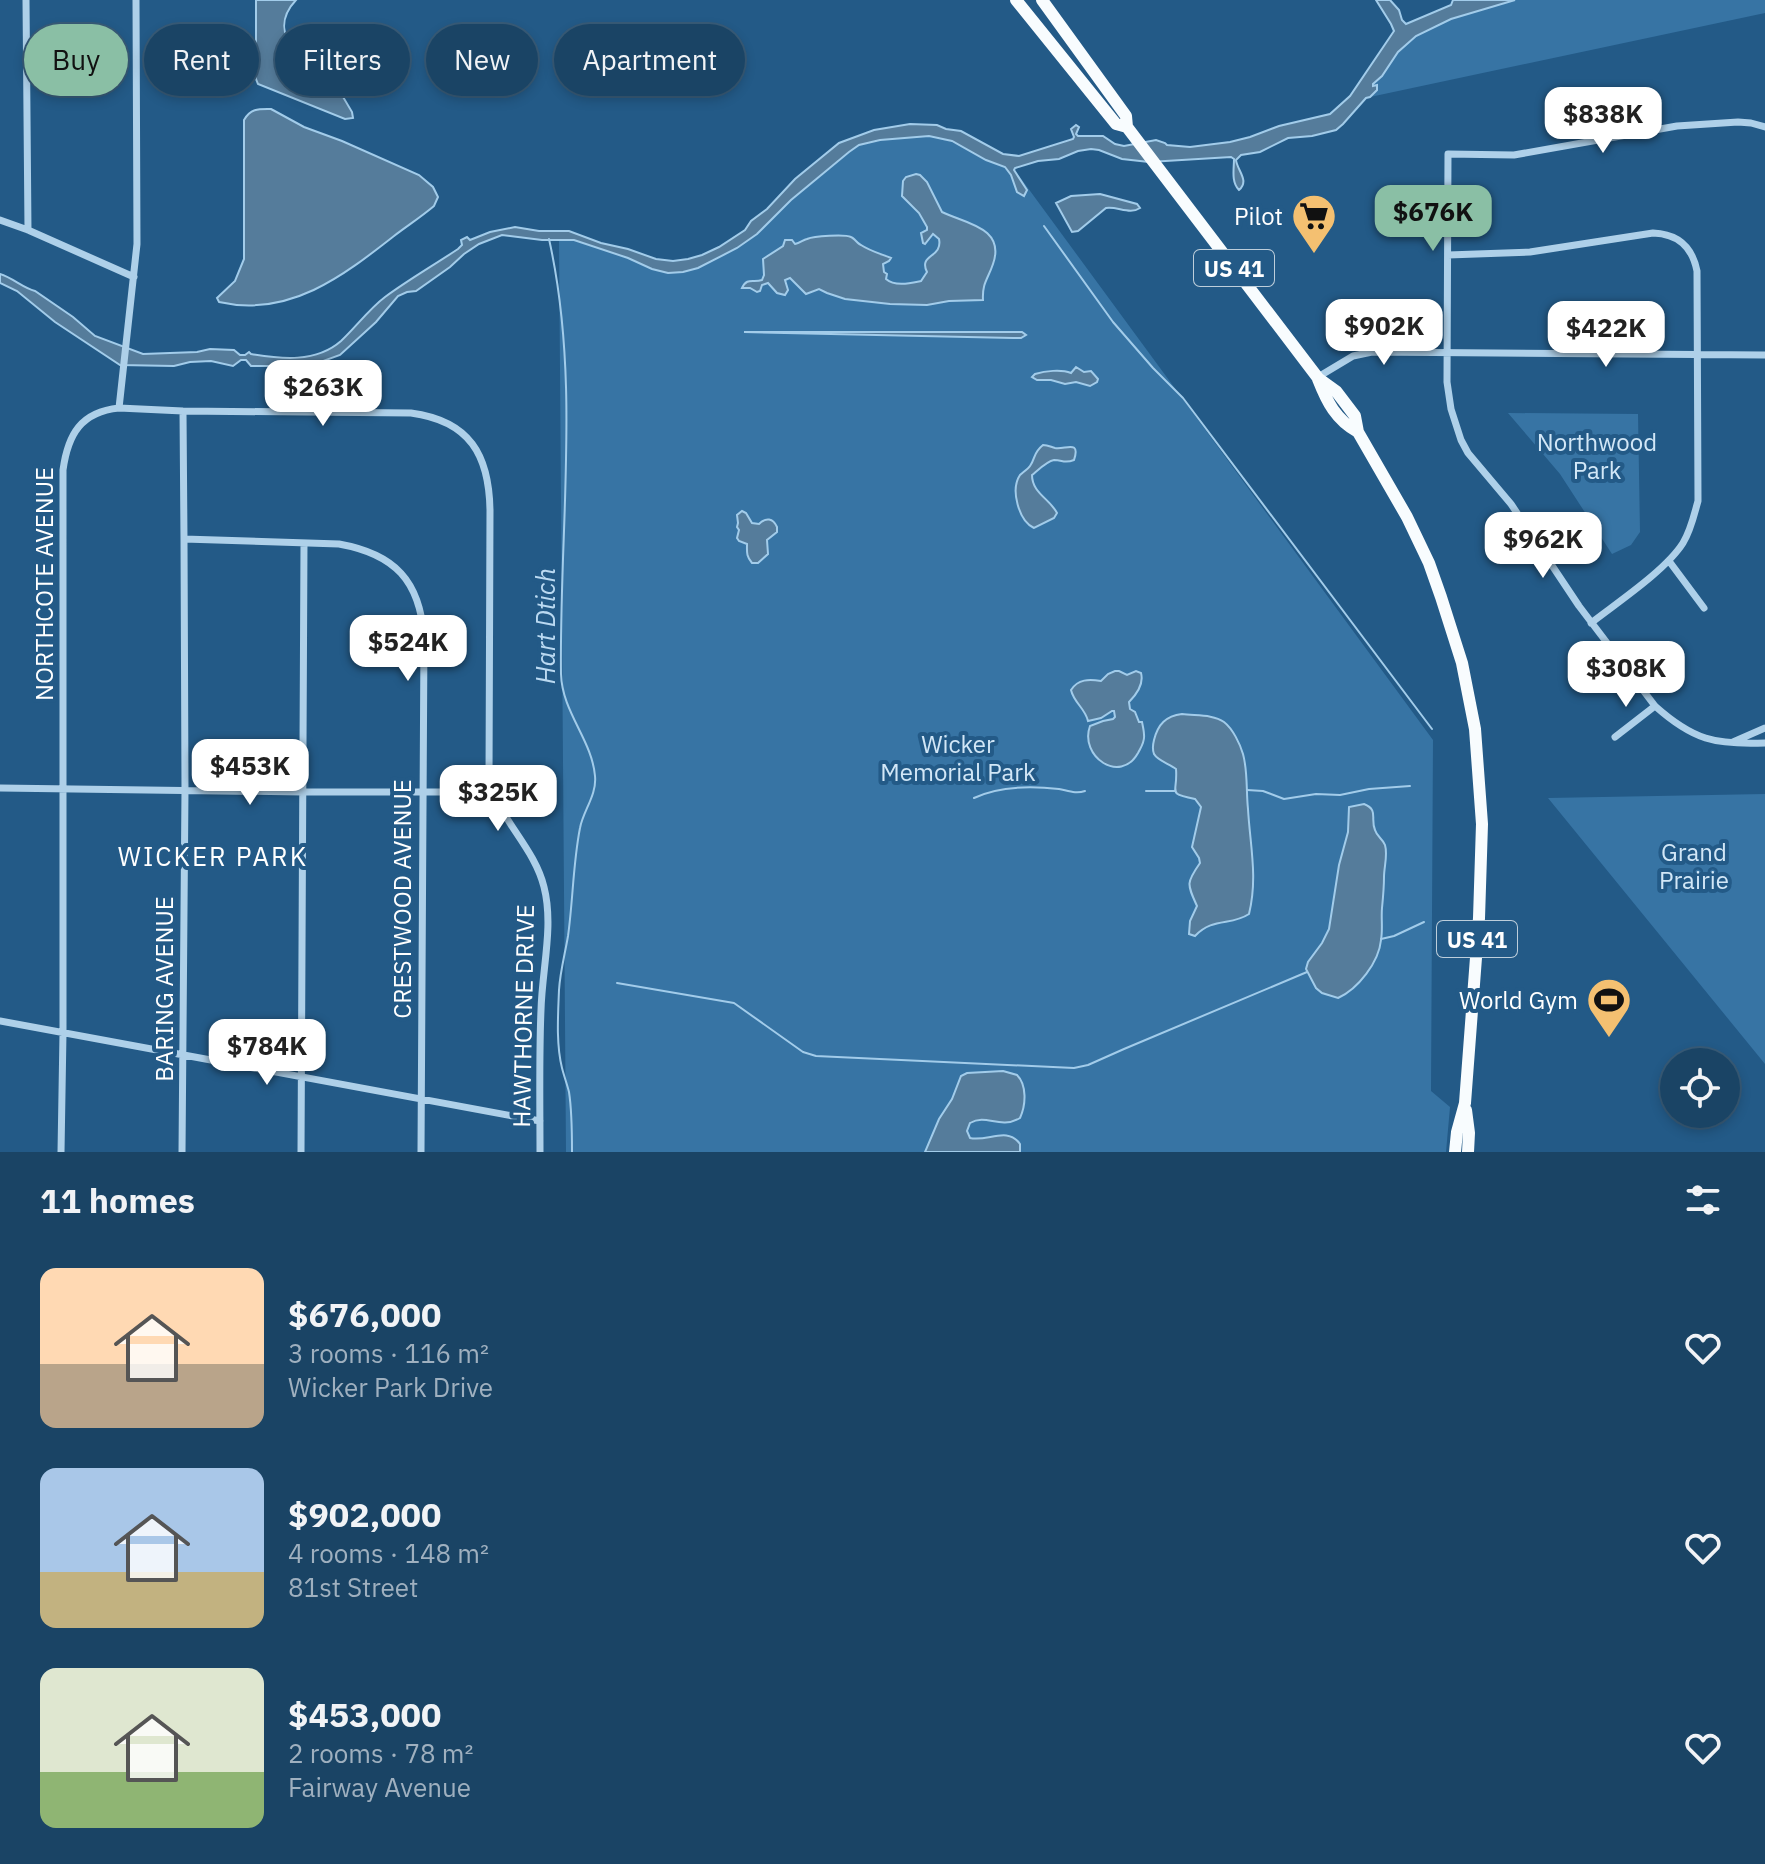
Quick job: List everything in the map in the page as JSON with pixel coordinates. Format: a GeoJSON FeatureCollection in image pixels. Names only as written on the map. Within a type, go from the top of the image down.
{"type":"FeatureCollection","features":[{"type":"Feature","properties":{"kind":"highway","name":"US 41"},"geometry":{"type":"LineString","coordinates":[[1016,0],[1116,124],[1127,127]]}},
{"type":"Feature","properties":{"kind":"highway","name":"US 41"},"geometry":{"type":"LineString","coordinates":[[1042,0],[1126,116],[1127,127],[1318,378],[1332,408],[1345,425],[1358,432],[1402,506],[1429,563],[1462,663],[1475,729],[1482,824],[1465,1103],[1468,1152]]}},
{"type":"Feature","properties":{"kind":"highway","name":"US 41"},"geometry":{"type":"LineString","coordinates":[[1455,1152],[1465,1103]]}},
{"type":"Feature","properties":{"kind":"street"},"geometry":{"type":"LineString","coordinates":[[26,0],[28,230]]}},
{"type":"Feature","properties":{"kind":"street"},"geometry":{"type":"LineString","coordinates":[[119,408],[137,244],[136,0]]}},
{"type":"Feature","properties":{"kind":"street"},"geometry":{"type":"LineString","coordinates":[[1765,127],[1738,122],[1677,126],[1514,155],[1448,154],[1447,352],[1449,397],[1461,440],[1477,465],[1511,504],[1591,623],[1655,706],[1689,731],[1709,740],[1727,744],[1765,743]]}},
{"type":"Feature","properties":{"kind":"street"},"geometry":{"type":"LineString","coordinates":[[0,220],[134,277]]}},
{"type":"Feature","properties":{"kind":"street"},"geometry":{"type":"LineString","coordinates":[[1448,255],[1530,252],[1653,233],[1672,235],[1689,249],[1695,259],[1698,501],[1688,533],[1669,561],[1591,623]]}},
{"type":"Feature","properties":{"kind":"street"},"geometry":{"type":"LineString","coordinates":[[1318,378],[1362,353],[1765,355]]}},
{"type":"Feature","properties":{"kind":"street","name":"HAWTHORNE DRIVE"},"geometry":{"type":"LineString","coordinates":[[119,408],[411,413],[439,418],[459,430],[484,462],[490,510],[489,777],[503,813],[540,874],[547,902],[540,1011],[540,1152]]}},
{"type":"Feature","properties":{"kind":"street","name":"NORTHCOTE AVENUE"},"geometry":{"type":"LineString","coordinates":[[61,1152],[63,470],[69,440],[83,423],[93,414],[119,408]]}},
{"type":"Feature","properties":{"kind":"street"},"geometry":{"type":"LineString","coordinates":[[183,411],[184,539]]}},
{"type":"Feature","properties":{"kind":"street","name":"CRESTWOOD AVENUE"},"geometry":{"type":"LineString","coordinates":[[184,539],[339,544],[363,548],[387,561],[405,576],[414,591],[420,607],[424,637],[421,1152]]}},
{"type":"Feature","properties":{"kind":"street","name":"BARING AVENUE"},"geometry":{"type":"LineString","coordinates":[[182,1152],[184,539]]}},
{"type":"Feature","properties":{"kind":"street"},"geometry":{"type":"LineString","coordinates":[[301,1152],[304,543]]}},
{"type":"Feature","properties":{"kind":"street"},"geometry":{"type":"LineString","coordinates":[[1669,561],[1704,608]]}},
{"type":"Feature","properties":{"kind":"street"},"geometry":{"type":"LineString","coordinates":[[1615,737],[1655,706]]}},
{"type":"Feature","properties":{"kind":"street"},"geometry":{"type":"LineString","coordinates":[[1727,744],[1765,728]]}},
{"type":"Feature","properties":{"kind":"street"},"geometry":{"type":"LineString","coordinates":[[0,788],[457,792],[473,795],[503,813]]}},
{"type":"Feature","properties":{"kind":"street"},"geometry":{"type":"LineString","coordinates":[[0,1021],[540,1121]]}},
{"type":"Feature","properties":{"kind":"green space"},"geometry":{"type":"Polygon","coordinates":[[[1515,0],[1765,0],[1765,13],[1370,97],[1377,90],[1377,85],[1373,84],[1398,52],[1416,36],[1451,19],[1515,0]]]}},
{"type":"Feature","properties":{"kind":"green space","name":"Wicker Memorial Park"},"geometry":{"type":"Polygon","coordinates":[[[929,136],[952,142],[1014,169],[1433,740],[1431,1091],[1450,1107],[1446,1152],[566,1152],[559,239],[574,240],[668,273],[698,268],[737,248],[756,234],[791,200],[859,145],[898,137],[929,136]]]}},
{"type":"Feature","properties":{"kind":"green space","name":"Northwood Park"},"geometry":{"type":"Polygon","coordinates":[[[1508,413],[1638,414],[1640,532],[1631,545],[1612,554],[1560,474],[1508,413]]]}},
{"type":"Feature","properties":{"kind":"green space","name":"Grand Prairie"},"geometry":{"type":"Polygon","coordinates":[[[1765,794],[1765,1064],[1548,798],[1765,794]]]}},
{"type":"Feature","properties":{"kind":"shaded area"},"geometry":{"type":"Polygon","coordinates":[[[256,0],[296,0],[286,14],[284,24],[275,24],[275,91],[259,84],[259,24],[256,24],[256,0]]]}},
{"type":"Feature","properties":{"kind":"shaded area"},"geometry":{"type":"Polygon","coordinates":[[[1376,0],[1390,0],[1406,24],[1451,5],[1453,0],[1515,0],[1451,19],[1416,36],[1398,52],[1373,84],[1377,85],[1377,90],[1336,130],[1288,138],[1260,152],[1241,155],[1236,160],[1243,179],[1239,190],[1234,179],[1234,159],[1231,157],[1149,162],[1122,159],[1091,149],[1015,168],[1027,190],[1024,196],[1017,192],[1005,167],[952,141],[929,136],[880,140],[859,145],[849,152],[791,200],[757,234],[698,268],[668,273],[574,240],[502,235],[479,244],[416,291],[398,296],[376,322],[340,355],[303,366],[251,366],[246,360],[233,366],[211,361],[174,366],[120,365],[55,322],[17,291],[0,283],[0,274],[35,291],[95,336],[143,354],[210,349],[234,350],[240,355],[249,352],[274,357],[309,356],[341,341],[379,302],[458,249],[462,245],[461,240],[467,237],[470,240],[515,227],[569,231],[656,259],[673,261],[702,255],[745,230],[795,179],[839,143],[874,130],[910,124],[937,125],[961,131],[1003,154],[1019,156],[1073,139],[1071,129],[1076,125],[1079,127],[1078,136],[1103,136],[1124,146],[1156,140],[1167,145],[1190,147],[1230,142],[1330,114],[1350,96],[1394,31],[1376,0]]]}},
{"type":"Feature","properties":{"kind":"shaded area"},"geometry":{"type":"Polygon","coordinates":[[[288,96],[343,96],[353,118],[345,119],[288,96]]]}},
{"type":"Feature","properties":{"kind":"shaded area"},"geometry":{"type":"Polygon","coordinates":[[[271,109],[304,127],[419,175],[433,187],[438,197],[434,206],[375,251],[314,290],[269,304],[219,302],[217,298],[235,281],[244,259],[244,120],[252,111],[271,109]]]}},
{"type":"Feature","properties":{"kind":"shaded area"},"geometry":{"type":"Polygon","coordinates":[[[916,174],[927,182],[942,212],[981,228],[994,242],[993,264],[984,285],[983,300],[927,305],[845,299],[819,289],[806,294],[790,278],[785,280],[788,290],[785,295],[777,293],[768,283],[757,292],[742,288],[748,281],[762,280],[763,259],[783,246],[785,240],[792,240],[795,244],[829,236],[851,237],[864,247],[891,258],[883,264],[886,279],[894,283],[921,281],[927,272],[926,262],[938,250],[939,239],[933,234],[923,243],[921,233],[927,227],[919,213],[902,196],[903,181],[916,174]]]}},
{"type":"Feature","properties":{"kind":"shaded area"},"geometry":{"type":"Polygon","coordinates":[[[1100,194],[1137,204],[1140,208],[1132,211],[1106,208],[1078,231],[1072,232],[1056,203],[1071,196],[1100,194]]]}},
{"type":"Feature","properties":{"kind":"shaded area"},"geometry":{"type":"Polygon","coordinates":[[[744,332],[1022,332],[1026,335],[1013,338],[744,332]]]}},
{"type":"Feature","properties":{"kind":"shaded area"},"geometry":{"type":"Polygon","coordinates":[[[1076,367],[1084,372],[1091,371],[1097,382],[1090,386],[1032,377],[1048,371],[1071,373],[1076,367]]]}},
{"type":"Feature","properties":{"kind":"shaded area"},"geometry":{"type":"Polygon","coordinates":[[[1043,445],[1071,447],[1076,454],[1074,460],[1051,461],[1032,475],[1035,487],[1057,513],[1054,518],[1034,528],[1020,512],[1016,489],[1020,475],[1030,466],[1043,445]]]}},
{"type":"Feature","properties":{"kind":"shaded area"},"geometry":{"type":"Polygon","coordinates":[[[742,511],[752,523],[769,520],[777,527],[777,532],[767,540],[768,554],[758,563],[752,563],[747,544],[737,538],[737,515],[742,511]]]}},
{"type":"Feature","properties":{"kind":"shaded area"},"geometry":{"type":"Polygon","coordinates":[[[1115,671],[1127,675],[1136,671],[1142,677],[1139,689],[1129,702],[1130,709],[1142,722],[1144,740],[1138,753],[1121,766],[1103,763],[1090,747],[1088,737],[1090,726],[1113,719],[1114,711],[1088,721],[1071,690],[1080,682],[1101,681],[1115,671]]]}},
{"type":"Feature","properties":{"kind":"shaded area"},"geometry":{"type":"Polygon","coordinates":[[[1182,714],[1220,719],[1238,741],[1246,768],[1253,861],[1249,914],[1208,926],[1195,936],[1189,934],[1190,921],[1197,906],[1190,884],[1200,863],[1192,847],[1201,807],[1195,799],[1175,791],[1176,769],[1161,761],[1153,748],[1160,725],[1182,714]]]}},
{"type":"Feature","properties":{"kind":"shaded area"},"geometry":{"type":"Polygon","coordinates":[[[1364,804],[1373,812],[1375,830],[1386,849],[1382,936],[1376,957],[1366,974],[1338,998],[1316,988],[1306,969],[1329,929],[1339,865],[1348,832],[1349,807],[1364,804]]]}},
{"type":"Feature","properties":{"kind":"shaded area"},"geometry":{"type":"Polygon","coordinates":[[[1003,1071],[1017,1075],[1023,1084],[1024,1101],[1020,1118],[1006,1122],[976,1120],[970,1123],[967,1131],[970,1138],[977,1139],[1009,1136],[1020,1144],[1020,1152],[925,1152],[961,1076],[1003,1071]]]}},
{"type":"Feature","properties":{"kind":"waterway"},"geometry":{"type":"LineString","coordinates":[[1044,226],[1113,322],[1183,398],[1432,729]]}},
{"type":"Feature","properties":{"kind":"waterway","name":"Hart Dtich"},"geometry":{"type":"LineString","coordinates":[[549,239],[559,293],[566,401],[561,674],[566,701],[589,750],[595,776],[594,790],[578,841],[559,990],[559,1049],[570,1099],[572,1152]]}},
{"type":"Feature","properties":{"kind":"waterway"},"geometry":{"type":"LineString","coordinates":[[1247,790],[1263,791],[1284,799],[1410,786]]}},
{"type":"Feature","properties":{"kind":"waterway"},"geometry":{"type":"LineString","coordinates":[[974,798],[1016,788],[1085,791]]}},
{"type":"Feature","properties":{"kind":"waterway"},"geometry":{"type":"LineString","coordinates":[[1146,791],[1175,791]]}},
{"type":"Feature","properties":{"kind":"waterway"},"geometry":{"type":"LineString","coordinates":[[1381,939],[1424,922]]}},
{"type":"Feature","properties":{"kind":"waterway"},"geometry":{"type":"LineString","coordinates":[[617,983],[734,1003],[803,1052],[816,1056],[1074,1068],[1088,1065],[1307,972]]}},
{"type":"Feature","properties":{"kind":"place","name":"Pilot"},"geometry":{"type":"Point","coordinates":[1314,255]}},
{"type":"Feature","properties":{"kind":"place","name":"World Gym"},"geometry":{"type":"Point","coordinates":[1609,1039]}},
{"type":"Feature","properties":{"kind":"district","name":"WICKER PARK"},"geometry":{"type":"Point","coordinates":[213,856]}}]}
